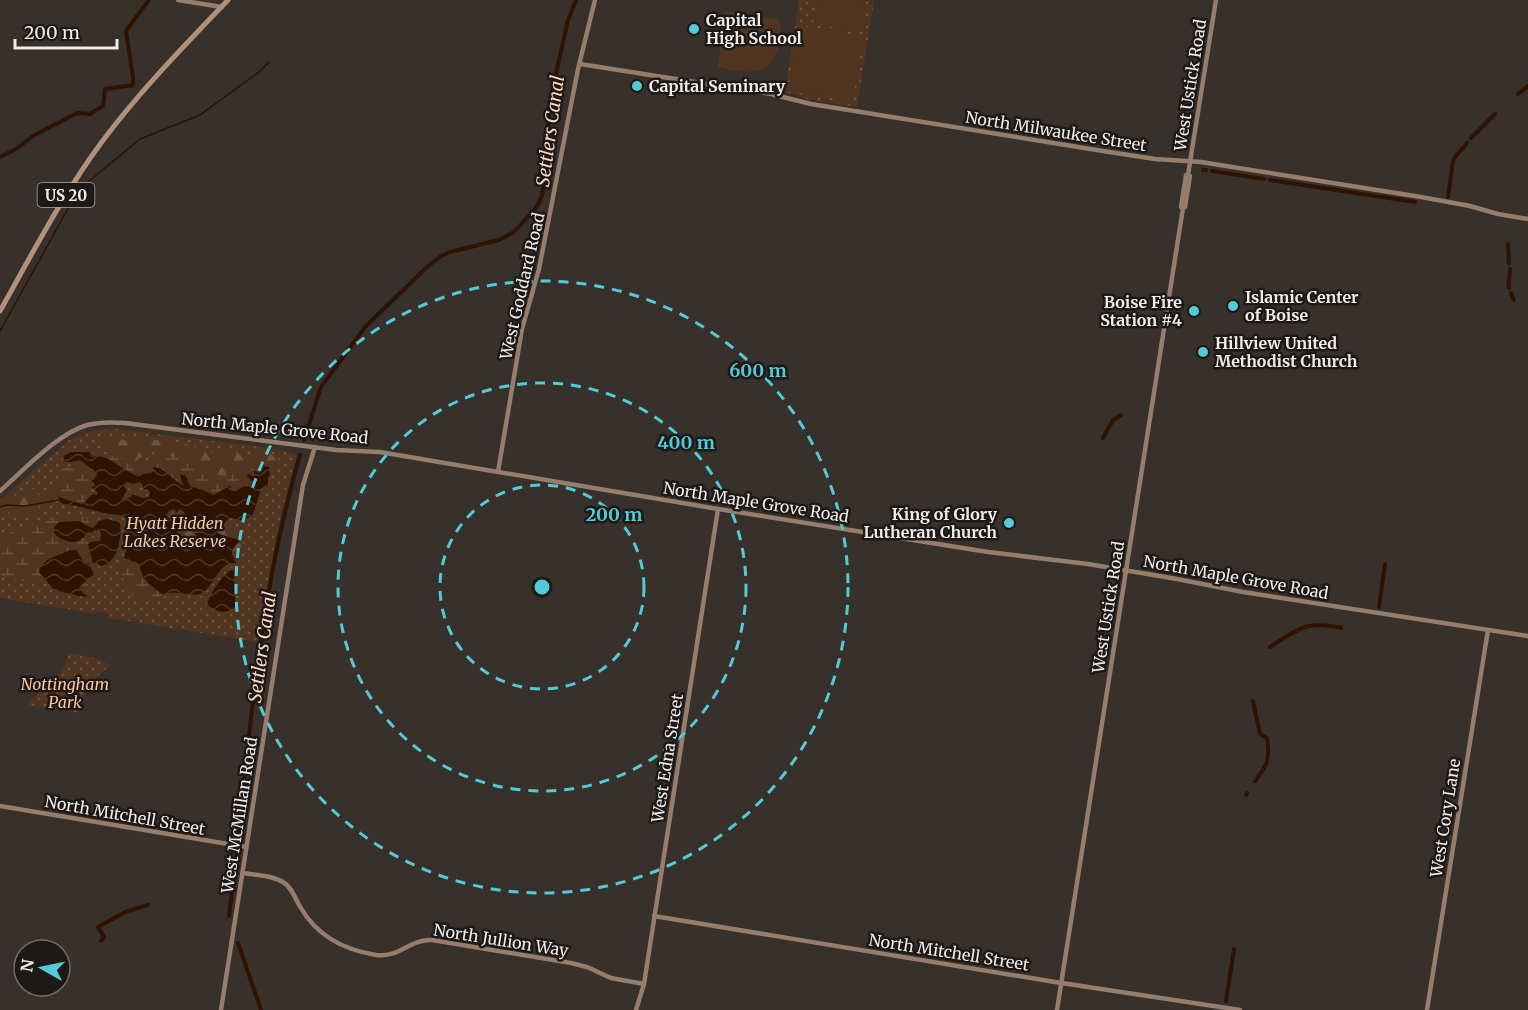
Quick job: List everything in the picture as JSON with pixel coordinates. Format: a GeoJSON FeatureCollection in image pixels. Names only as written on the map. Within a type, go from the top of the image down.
{"type":"FeatureCollection","features":[{"type":"Feature","properties":{"kind":"main road","name":"US 20"},"geometry":{"type":"LineString","coordinates":[[0,311],[54,214],[101,144],[146,87],[228,0]]}},
{"type":"Feature","properties":{"kind":"street"},"geometry":{"type":"LineString","coordinates":[[178,0],[222,7]]}},
{"type":"Feature","properties":{"kind":"street","name":"West Goddard Road"},"geometry":{"type":"LineString","coordinates":[[498,472],[522,330],[539,269],[595,0]]}},
{"type":"Feature","properties":{"kind":"street","name":"West Ustick Road"},"geometry":{"type":"LineString","coordinates":[[1057,1010],[1216,0]]}},
{"type":"Feature","properties":{"kind":"street","name":"North Milwaukee Street"},"geometry":{"type":"LineString","coordinates":[[580,64],[771,94],[811,104],[1143,158],[1210,163],[1421,197],[1528,219]]}},
{"type":"Feature","properties":{"kind":"street","name":"North Maple Grove Road"},"geometry":{"type":"LineString","coordinates":[[0,491],[57,441],[72,431],[98,423],[135,424],[344,451],[372,451],[718,509],[988,552],[1127,570],[1255,594],[1528,636]]}},
{"type":"Feature","properties":{"kind":"street","name":"West McMillan Road"},"geometry":{"type":"LineString","coordinates":[[221,1010],[303,484],[315,447]]}},
{"type":"Feature","properties":{"kind":"street","name":"West Edna Street"},"geometry":{"type":"LineString","coordinates":[[636,1010],[644,984],[718,509]]}},
{"type":"Feature","properties":{"kind":"street","name":"West Cory Lane"},"geometry":{"type":"LineString","coordinates":[[1427,1010],[1488,630]]}},
{"type":"Feature","properties":{"kind":"street","name":"North Mitchell Street"},"geometry":{"type":"LineString","coordinates":[[0,806],[246,847]]}},
{"type":"Feature","properties":{"kind":"street","name":"North Jullion Way"},"geometry":{"type":"LineString","coordinates":[[243,873],[282,881],[292,891],[305,915],[322,933],[335,942],[358,952],[390,955],[416,943],[432,940],[571,963],[587,967],[611,978],[644,984]]}},
{"type":"Feature","properties":{"kind":"street","name":"North Mitchell Street"},"geometry":{"type":"LineString","coordinates":[[654,916],[1240,1010]]}},
{"type":"Feature","properties":{"kind":"green space"},"geometry":{"type":"Polygon","coordinates":[[[799,0],[874,1],[857,107],[811,100],[785,92],[799,0]]]}},
{"type":"Feature","properties":{"kind":"green space"},"geometry":{"type":"Polygon","coordinates":[[[817,0],[863,0],[866,12],[865,32],[813,24],[817,0]]]}},
{"type":"Feature","properties":{"kind":"green space"},"geometry":{"type":"Polygon","coordinates":[[[725,11],[778,19],[781,27],[780,41],[771,62],[765,68],[748,72],[718,67],[725,11]]]}},
{"type":"Feature","properties":{"kind":"green space"},"geometry":{"type":"Polygon","coordinates":[[[800,26],[863,38],[853,100],[789,91],[800,26]]]}},
{"type":"Feature","properties":{"kind":"green space","name":"Hyatt Hidden Lakes Reserve"},"geometry":{"type":"Polygon","coordinates":[[[116,429],[263,447],[297,455],[277,532],[258,642],[108,618],[108,613],[97,611],[96,614],[0,598],[0,500],[68,441],[84,433],[116,429]]]}},
{"type":"Feature","properties":{"kind":"green space"},"geometry":{"type":"Polygon","coordinates":[[[103,437],[126,440],[165,440],[193,446],[211,453],[227,451],[247,456],[257,454],[257,448],[272,455],[278,470],[275,474],[270,473],[269,467],[271,466],[257,463],[250,472],[236,471],[224,477],[191,464],[187,459],[159,455],[150,450],[135,462],[106,454],[106,448],[97,445],[94,439],[103,437]]]}},
{"type":"Feature","properties":{"kind":"green space"},"geometry":{"type":"Polygon","coordinates":[[[89,452],[141,463],[154,460],[159,455],[179,457],[198,466],[208,467],[224,477],[236,471],[250,472],[251,469],[248,467],[251,462],[271,463],[271,467],[266,466],[255,473],[254,477],[250,475],[253,482],[251,485],[232,490],[229,486],[214,495],[181,480],[185,487],[159,467],[151,473],[134,473],[105,457],[92,457],[89,452]]]}},
{"type":"Feature","properties":{"kind":"green space"},"geometry":{"type":"Polygon","coordinates":[[[80,460],[97,475],[91,480],[95,482],[95,486],[92,487],[97,495],[93,494],[82,504],[58,496],[55,489],[51,487],[51,484],[60,483],[61,475],[58,473],[62,466],[77,469],[77,464],[71,462],[80,460]]]}},
{"type":"Feature","properties":{"kind":"green space"},"geometry":{"type":"Polygon","coordinates":[[[30,487],[37,496],[53,492],[57,501],[39,504],[36,515],[10,516],[9,511],[0,513],[2,498],[14,495],[19,498],[23,491],[30,487]]]}},
{"type":"Feature","properties":{"kind":"green space"},"geometry":{"type":"Polygon","coordinates":[[[173,509],[176,512],[180,509],[184,517],[203,528],[204,532],[198,533],[198,543],[188,541],[174,529],[166,515],[173,509]]]}},
{"type":"Feature","properties":{"kind":"green space"},"geometry":{"type":"Polygon","coordinates":[[[75,515],[99,521],[93,528],[87,526],[56,536],[71,542],[85,536],[85,543],[80,545],[87,554],[91,553],[92,561],[97,563],[96,572],[88,583],[87,594],[79,589],[94,574],[89,563],[85,564],[76,550],[50,557],[45,579],[51,585],[39,581],[30,583],[0,576],[0,543],[8,534],[44,520],[75,515]]]}},
{"type":"Feature","properties":{"kind":"green space"},"geometry":{"type":"Polygon","coordinates":[[[227,525],[243,535],[244,541],[235,552],[239,561],[238,566],[225,569],[207,591],[215,577],[226,565],[236,562],[232,549],[240,542],[211,529],[227,525]]]}},
{"type":"Feature","properties":{"kind":"green space"},"geometry":{"type":"Polygon","coordinates":[[[120,559],[136,562],[141,567],[141,574],[162,594],[161,596],[147,600],[133,597],[126,587],[120,559]]]}},
{"type":"Feature","properties":{"kind":"green space","name":"Nottingham Park"},"geometry":{"type":"Polygon","coordinates":[[[69,653],[95,658],[110,665],[90,686],[84,697],[80,713],[29,705],[60,674],[69,653]]]}},
{"type":"Feature","properties":{"kind":"water"},"geometry":{"type":"Polygon","coordinates":[[[70,452],[89,452],[92,457],[104,457],[138,474],[151,473],[154,467],[158,468],[184,486],[180,473],[185,474],[190,486],[214,495],[229,486],[232,490],[251,485],[253,482],[247,476],[248,474],[254,477],[254,471],[258,473],[263,470],[263,466],[269,467],[270,476],[268,487],[264,486],[261,490],[251,517],[240,520],[230,518],[223,524],[209,523],[209,527],[221,535],[240,540],[232,550],[236,563],[224,566],[205,591],[200,594],[162,594],[145,579],[136,562],[128,561],[124,557],[131,534],[125,517],[61,504],[58,496],[82,504],[93,494],[97,495],[91,487],[95,486],[94,482],[91,482],[97,475],[95,471],[80,460],[65,462],[64,456],[70,452]],[[126,482],[124,487],[127,490],[123,501],[133,494],[143,498],[149,497],[150,492],[143,489],[140,482],[134,484],[126,482]],[[173,509],[166,515],[174,529],[188,541],[198,543],[199,540],[195,533],[204,532],[203,528],[184,517],[185,514],[180,509],[176,513],[173,509]]]}},
{"type":"Feature","properties":{"kind":"water"},"geometry":{"type":"Polygon","coordinates":[[[107,519],[120,523],[119,543],[111,561],[100,566],[92,563],[88,545],[90,542],[100,541],[99,531],[88,532],[80,540],[73,542],[56,536],[55,533],[54,527],[59,522],[80,521],[93,528],[99,521],[107,519]]]}},
{"type":"Feature","properties":{"kind":"water"},"geometry":{"type":"Polygon","coordinates":[[[69,550],[76,550],[85,563],[89,563],[94,574],[79,588],[87,596],[54,590],[39,572],[47,560],[69,550]]]}},
{"type":"Feature","properties":{"kind":"water"},"geometry":{"type":"Polygon","coordinates":[[[231,570],[234,571],[235,607],[224,612],[216,610],[207,603],[220,581],[231,570]]]}},
{"type":"Feature","properties":{"kind":"waterway","name":"Settlers Canal"},"geometry":{"type":"LineString","coordinates":[[304,440],[321,387],[365,327],[441,256],[499,240],[514,232],[536,208],[542,196],[544,184],[550,100],[568,20],[576,0]]}},
{"type":"Feature","properties":{"kind":"waterway"},"geometry":{"type":"LineString","coordinates":[[0,157],[16,149],[33,136],[77,113],[90,114],[103,106],[105,89],[133,85],[126,31],[148,1]]}},
{"type":"Feature","properties":{"kind":"waterway"},"geometry":{"type":"LineString","coordinates":[[0,331],[70,205],[88,182],[140,139],[200,115],[259,72],[269,62]]}},
{"type":"Feature","properties":{"kind":"waterway"},"geometry":{"type":"LineString","coordinates":[[1518,94],[1528,86]]}},
{"type":"Feature","properties":{"kind":"waterway"},"geometry":{"type":"LineString","coordinates":[[1471,138],[1495,114]]}},
{"type":"Feature","properties":{"kind":"waterway"},"geometry":{"type":"LineString","coordinates":[[1448,197],[1453,161],[1467,143]]}},
{"type":"Feature","properties":{"kind":"waterway"},"geometry":{"type":"LineString","coordinates":[[1212,171],[1264,179]]}},
{"type":"Feature","properties":{"kind":"waterway"},"geometry":{"type":"LineString","coordinates":[[1270,180],[1415,202]]}},
{"type":"Feature","properties":{"kind":"waterway"},"geometry":{"type":"LineString","coordinates":[[1508,244],[1509,263]]}},
{"type":"Feature","properties":{"kind":"waterway"},"geometry":{"type":"LineString","coordinates":[[1509,288],[1510,269]]}},
{"type":"Feature","properties":{"kind":"waterway"},"geometry":{"type":"LineString","coordinates":[[1511,293],[1514,300]]}},
{"type":"Feature","properties":{"kind":"waterway"},"geometry":{"type":"LineString","coordinates":[[1103,438],[1113,420],[1121,415]]}},
{"type":"Feature","properties":{"kind":"waterway","name":"Settlers Canal"},"geometry":{"type":"LineString","coordinates":[[238,841],[260,646],[287,502],[300,455]]}},
{"type":"Feature","properties":{"kind":"waterway"},"geometry":{"type":"LineString","coordinates":[[0,507],[25,506],[59,500]]}},
{"type":"Feature","properties":{"kind":"waterway"},"geometry":{"type":"LineString","coordinates":[[1379,607],[1385,564]]}},
{"type":"Feature","properties":{"kind":"waterway"},"geometry":{"type":"LineString","coordinates":[[1270,647],[1303,628],[1319,625],[1341,628]]}},
{"type":"Feature","properties":{"kind":"waterway"},"geometry":{"type":"LineString","coordinates":[[1253,701],[1260,734],[1267,738],[1268,751],[1267,761],[1255,781]]}},
{"type":"Feature","properties":{"kind":"waterway","name":"Settlers Canal"},"geometry":{"type":"LineString","coordinates":[[229,916],[237,851]]}},
{"type":"Feature","properties":{"kind":"waterway"},"geometry":{"type":"LineString","coordinates":[[101,941],[104,937],[98,927],[125,912],[148,905]]}},
{"type":"Feature","properties":{"kind":"waterway","name":"Settlers Canal"},"geometry":{"type":"LineString","coordinates":[[238,943],[261,1010]]}},
{"type":"Feature","properties":{"kind":"waterway"},"geometry":{"type":"LineString","coordinates":[[1226,1001],[1234,949]]}},
{"type":"Feature","properties":{"kind":"place","name":"Capital High School"},"geometry":{"type":"Point","coordinates":[694,29]}},
{"type":"Feature","properties":{"kind":"place","name":"Capital Seminary"},"geometry":{"type":"Point","coordinates":[637,86]}},
{"type":"Feature","properties":{"kind":"place","name":"Islamic Center of Boise"},"geometry":{"type":"Point","coordinates":[1233,306]}},
{"type":"Feature","properties":{"kind":"place","name":"Boise Fire Station #4"},"geometry":{"type":"Point","coordinates":[1194,311]}},
{"type":"Feature","properties":{"kind":"place","name":"Hillview United Methodist Church"},"geometry":{"type":"Point","coordinates":[1203,352]}},
{"type":"Feature","properties":{"kind":"place","name":"King of Glory Lutheran Church"},"geometry":{"type":"Point","coordinates":[1009,523]}}]}
